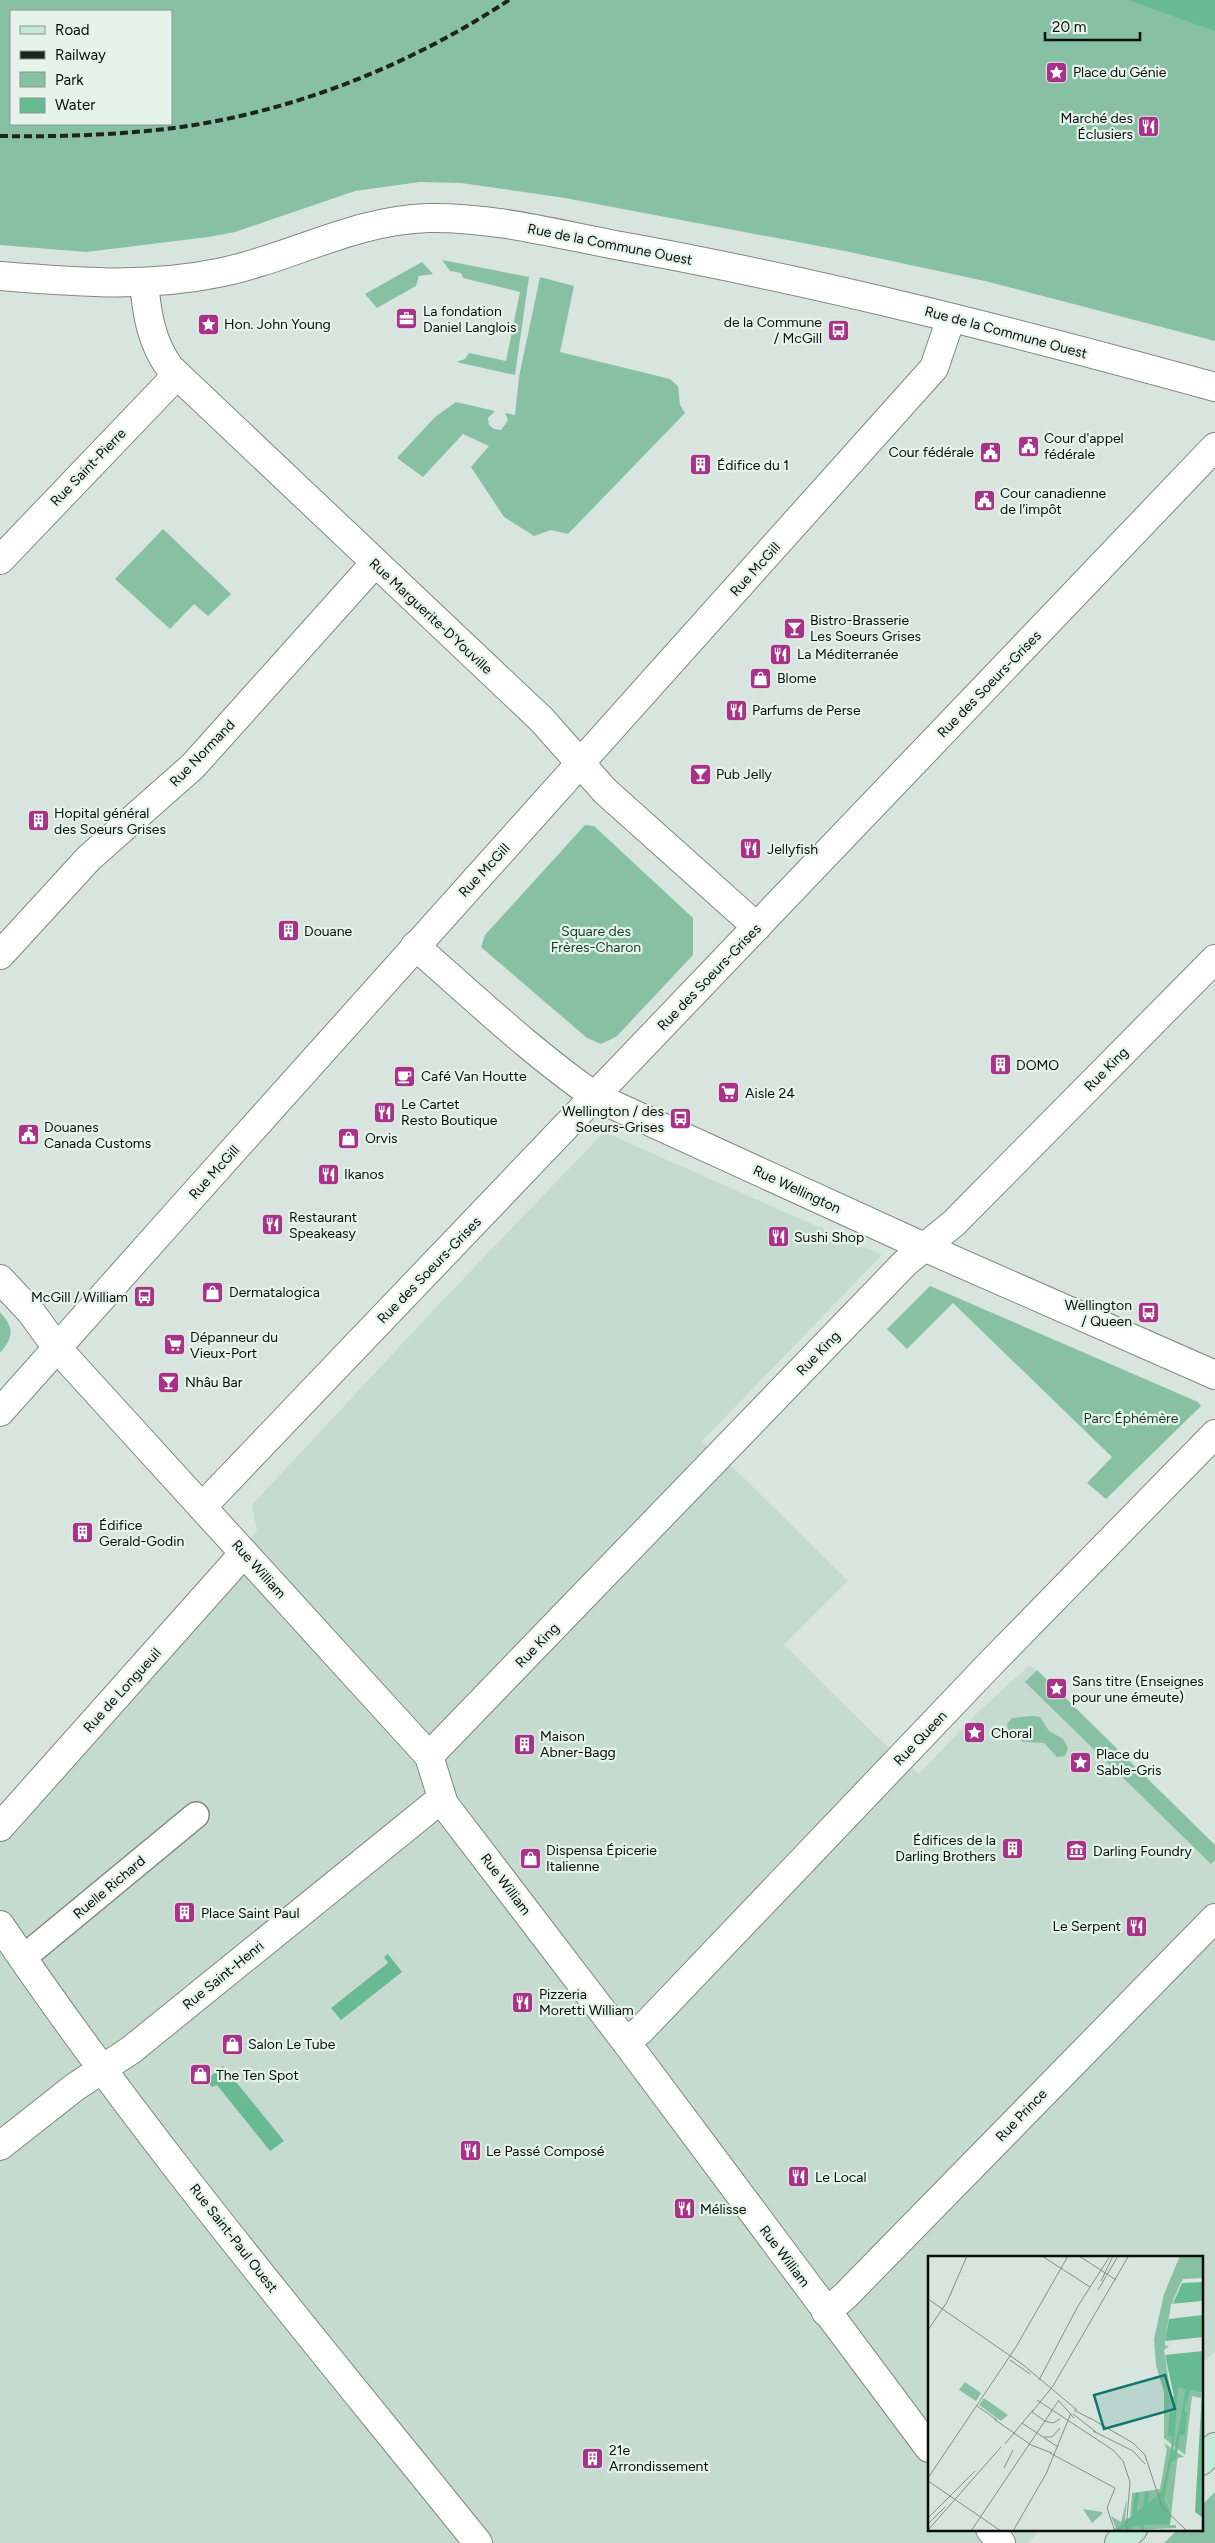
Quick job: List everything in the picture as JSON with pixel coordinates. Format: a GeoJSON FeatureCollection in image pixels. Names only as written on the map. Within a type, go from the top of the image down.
{"type":"FeatureCollection","features":[{"type":"Feature","properties":{"kind":"main road"},"geometry":{"type":"LineString","coordinates":[[1202,2460],[1215,2447]]}},
{"type":"Feature","properties":{"kind":"main road"},"geometry":{"type":"LineString","coordinates":[[1119,2543],[1132,2530]]}},
{"type":"Feature","properties":{"kind":"street","name":"Rue de la Commune Ouest"},"geometry":{"type":"LineString","coordinates":[[0,276],[96,284],[144,283],[217,273],[266,261],[353,230],[392,221],[448,218],[555,232],[850,294],[951,318],[1215,387]]}},
{"type":"Feature","properties":{"kind":"street","name":"Rue Marguerite-D'Youville"},"geometry":{"type":"LineString","coordinates":[[144,283],[152,332],[160,352],[177,375],[542,720],[605,791],[757,927]]}},
{"type":"Feature","properties":{"kind":"street","name":"Rue McGill"},"geometry":{"type":"LineString","coordinates":[[0,1412],[934,368],[951,318]]}},
{"type":"Feature","properties":{"kind":"street","name":"Rue Saint-Pierre"},"geometry":{"type":"LineString","coordinates":[[0,560],[177,375]]}},
{"type":"Feature","properties":{"kind":"street","name":"Rue des Soeurs-Grises"},"geometry":{"type":"LineString","coordinates":[[202,1507],[1215,447]]}},
{"type":"Feature","properties":{"kind":"street","name":"Rue Normand"},"geometry":{"type":"LineString","coordinates":[[0,956],[89,858],[193,766],[374,563]]}},
{"type":"Feature","properties":{"kind":"street","name":"Rue Wellington"},"geometry":{"type":"LineString","coordinates":[[415,946],[503,1025],[559,1071],[596,1096],[924,1247],[1215,1375]]}},
{"type":"Feature","properties":{"kind":"street","name":"Rue King"},"geometry":{"type":"LineString","coordinates":[[429,1756],[904,1263],[954,1223],[1215,958]]}},
{"type":"Feature","properties":{"kind":"street","name":"Rue William"},"geometry":{"type":"LineString","coordinates":[[0,1279],[31,1312],[57,1348],[429,1756],[441,1799],[626,2042],[928,2447]]}},
{"type":"Feature","properties":{"kind":"street","name":"Rue Queen"},"geometry":{"type":"LineString","coordinates":[[626,2042],[646,2025],[1000,1654],[1215,1434]]}},
{"type":"Feature","properties":{"kind":"street","name":"Rue de Longueuil"},"geometry":{"type":"LineString","coordinates":[[0,1827],[244,1553]]}},
{"type":"Feature","properties":{"kind":"street","name":"Rue Saint-Henri"},"geometry":{"type":"LineString","coordinates":[[0,2146],[74,2086],[131,2050],[441,1799]]}},
{"type":"Feature","properties":{"kind":"street","name":"Ruelle Richard"},"geometry":{"type":"LineString","coordinates":[[23,1958],[196,1815]]}},
{"type":"Feature","properties":{"kind":"street","name":"Rue Prince"},"geometry":{"type":"LineString","coordinates":[[826,2312],[845,2296],[1215,1918]]}},
{"type":"Feature","properties":{"kind":"street","name":"Rue Saint-Paul Ouest"},"geometry":{"type":"LineString","coordinates":[[0,1925],[102,2069],[262,2274],[478,2543]]}},
{"type":"Feature","properties":{"kind":"street"},"geometry":{"type":"LineString","coordinates":[[991,2530],[1001,2543]]}},
{"type":"Feature","properties":{"kind":"shaded area"},"geometry":{"type":"Polygon","coordinates":[[[604,1132],[882,1255],[702,1441],[742,1476],[848,1581],[784,1645],[875,1735],[919,1774],[978,1712],[1030,1665],[1215,1845],[1215,2351],[1202,2364],[1202,2256],[928,2256],[928,2530],[1040,2530],[1028,2543],[0,2543],[0,1804],[257,1531],[252,1505],[441,1302],[604,1132]]]}},
{"type":"Feature","properties":{"kind":"green space"},"geometry":{"type":"Polygon","coordinates":[[[0,0],[1215,0],[1215,341],[985,281],[845,251],[565,198],[461,183],[420,182],[355,191],[235,232],[86,252],[0,245],[0,0]]]}},
{"type":"Feature","properties":{"kind":"green space"},"geometry":{"type":"Polygon","coordinates":[[[442,260],[529,277],[515,375],[456,362],[465,359],[469,353],[506,361],[520,292],[463,278],[461,273],[450,271],[442,260]]]}},
{"type":"Feature","properties":{"kind":"green space"},"geometry":{"type":"Polygon","coordinates":[[[422,262],[433,274],[419,276],[416,286],[377,308],[365,294],[422,262]]]}},
{"type":"Feature","properties":{"kind":"green space"},"geometry":{"type":"Polygon","coordinates":[[[540,277],[574,286],[560,352],[670,379],[678,386],[680,405],[685,413],[568,534],[551,530],[534,536],[504,517],[471,467],[489,446],[463,434],[423,477],[397,458],[435,417],[456,402],[495,411],[488,418],[489,425],[494,429],[501,430],[508,420],[505,413],[515,415],[519,377],[540,277]]]}},
{"type":"Feature","properties":{"kind":"green space"},"geometry":{"type":"Polygon","coordinates":[[[163,529],[231,594],[208,616],[194,604],[170,629],[115,579],[163,529]]]}},
{"type":"Feature","properties":{"kind":"green space","name":"Square des Frères-Charon"},"geometry":{"type":"Polygon","coordinates":[[[585,825],[594,826],[693,918],[693,955],[616,1037],[601,1044],[587,1038],[481,947],[485,935],[585,825]]]}},
{"type":"Feature","properties":{"kind":"green space","name":"Parc Éphémère"},"geometry":{"type":"Polygon","coordinates":[[[930,1286],[1198,1402],[1201,1406],[1106,1499],[1087,1483],[1112,1457],[953,1303],[907,1349],[887,1329],[930,1286]]]}},
{"type":"Feature","properties":{"kind":"green space"},"geometry":{"type":"Polygon","coordinates":[[[0,1312],[10,1327],[10,1337],[0,1353],[0,1312]]]}},
{"type":"Feature","properties":{"kind":"green space"},"geometry":{"type":"Polygon","coordinates":[[[1037,1670],[1215,1845],[1215,1860],[1211,1864],[1025,1682],[1037,1670]]]}},
{"type":"Feature","properties":{"kind":"green space"},"geometry":{"type":"Polygon","coordinates":[[[1040,1717],[1049,1731],[1063,1739],[1068,1748],[1065,1756],[1057,1757],[1044,1743],[1023,1742],[1008,1730],[1007,1724],[1012,1718],[1040,1717]]]}},
{"type":"Feature","properties":{"kind":"green space"},"geometry":{"type":"Polygon","coordinates":[[[1215,2492],[1215,2543],[1164,2543],[1177,2530],[1202,2530],[1202,2505],[1215,2492]]]}},
{"type":"Feature","properties":{"kind":"water"},"geometry":{"type":"Polygon","coordinates":[[[1128,0],[1215,0],[1215,31],[1128,0]]]}},
{"type":"Feature","properties":{"kind":"water"},"geometry":{"type":"Polygon","coordinates":[[[388,1954],[402,1972],[341,2020],[331,2008],[388,1963],[384,1957],[388,1954]]]}},
{"type":"Feature","properties":{"kind":"water"},"geometry":{"type":"Polygon","coordinates":[[[223,2066],[284,2141],[270,2151],[217,2085],[212,2087],[206,2080],[223,2066]]]}},
{"type":"Feature","properties":{"kind":"railway"},"geometry":{"type":"LineString","coordinates":[[0,136],[87,135],[174,128],[262,111],[349,83],[390,65],[431,46],[509,0]]}},
{"type":"Feature","properties":{"kind":"place","name":"Place du Génie"},"geometry":{"type":"Point","coordinates":[1057,72]}},
{"type":"Feature","properties":{"kind":"place","name":"Marché des Éclusiers"},"geometry":{"type":"Point","coordinates":[1149,126]}},
{"type":"Feature","properties":{"kind":"place","name":"La fondation Daniel Langlois"},"geometry":{"type":"Point","coordinates":[407,319]}},
{"type":"Feature","properties":{"kind":"place","name":"Hon. John Young"},"geometry":{"type":"Point","coordinates":[208,324]}},
{"type":"Feature","properties":{"kind":"place","name":"de la Commune / McGill"},"geometry":{"type":"Point","coordinates":[838,330]}},
{"type":"Feature","properties":{"kind":"place","name":"Cour d'appel fédérale"},"geometry":{"type":"Point","coordinates":[1028,446]}},
{"type":"Feature","properties":{"kind":"place","name":"Cour fédérale"},"geometry":{"type":"Point","coordinates":[990,452]}},
{"type":"Feature","properties":{"kind":"place","name":"Édifice du 1"},"geometry":{"type":"Point","coordinates":[701,465]}},
{"type":"Feature","properties":{"kind":"place","name":"Cour canadienne de l′impôt"},"geometry":{"type":"Point","coordinates":[984,501]}},
{"type":"Feature","properties":{"kind":"place","name":"Bistro-Brasserie Les Soeurs Grises"},"geometry":{"type":"Point","coordinates":[794,628]}},
{"type":"Feature","properties":{"kind":"place","name":"La Méditerranée"},"geometry":{"type":"Point","coordinates":[781,654]}},
{"type":"Feature","properties":{"kind":"place","name":"Blome"},"geometry":{"type":"Point","coordinates":[761,678]}},
{"type":"Feature","properties":{"kind":"place","name":"Parfums de Perse"},"geometry":{"type":"Point","coordinates":[736,710]}},
{"type":"Feature","properties":{"kind":"place","name":"Pub Jelly"},"geometry":{"type":"Point","coordinates":[700,774]}},
{"type":"Feature","properties":{"kind":"place","name":"Hopital général des Soeurs Grises"},"geometry":{"type":"Point","coordinates":[38,821]}},
{"type":"Feature","properties":{"kind":"place","name":"Jellyfish"},"geometry":{"type":"Point","coordinates":[751,849]}},
{"type":"Feature","properties":{"kind":"place","name":"Douane"},"geometry":{"type":"Point","coordinates":[288,931]}},
{"type":"Feature","properties":{"kind":"place","name":"DOMO"},"geometry":{"type":"Point","coordinates":[1000,1065]}},
{"type":"Feature","properties":{"kind":"place","name":"Café Van Houtte"},"geometry":{"type":"Point","coordinates":[405,1076]}},
{"type":"Feature","properties":{"kind":"place","name":"Aisle 24"},"geometry":{"type":"Point","coordinates":[729,1093]}},
{"type":"Feature","properties":{"kind":"place","name":"Le Cartet Resto Boutique"},"geometry":{"type":"Point","coordinates":[385,1112]}},
{"type":"Feature","properties":{"kind":"place","name":"Wellington / des Soeurs-Grises"},"geometry":{"type":"Point","coordinates":[680,1119]}},
{"type":"Feature","properties":{"kind":"place","name":"Douanes Canada Customs"},"geometry":{"type":"Point","coordinates":[28,1135]}},
{"type":"Feature","properties":{"kind":"place","name":"Orvis"},"geometry":{"type":"Point","coordinates":[349,1138]}},
{"type":"Feature","properties":{"kind":"place","name":"Ikanos"},"geometry":{"type":"Point","coordinates":[328,1174]}},
{"type":"Feature","properties":{"kind":"place","name":"Restaurant Speakeasy"},"geometry":{"type":"Point","coordinates":[273,1225]}},
{"type":"Feature","properties":{"kind":"place","name":"Sushi Shop"},"geometry":{"type":"Point","coordinates":[778,1237]}},
{"type":"Feature","properties":{"kind":"place","name":"Dermatalogica"},"geometry":{"type":"Point","coordinates":[213,1292]}},
{"type":"Feature","properties":{"kind":"place","name":"McGill / William"},"geometry":{"type":"Point","coordinates":[144,1297]}},
{"type":"Feature","properties":{"kind":"place","name":"Wellington / Queen"},"geometry":{"type":"Point","coordinates":[1148,1313]}},
{"type":"Feature","properties":{"kind":"place","name":"Dépanneur du Vieux-Port"},"geometry":{"type":"Point","coordinates":[174,1345]}},
{"type":"Feature","properties":{"kind":"place","name":"Nhâu Bar"},"geometry":{"type":"Point","coordinates":[169,1382]}},
{"type":"Feature","properties":{"kind":"place","name":"Édifice Gerald-Godin"},"geometry":{"type":"Point","coordinates":[83,1533]}},
{"type":"Feature","properties":{"kind":"place","name":"Sans titre (Enseignes pour une émeute)"},"geometry":{"type":"Point","coordinates":[1056,1689]}},
{"type":"Feature","properties":{"kind":"place","name":"Choral"},"geometry":{"type":"Point","coordinates":[975,1733]}},
{"type":"Feature","properties":{"kind":"place","name":"Maison Abner-Bagg"},"geometry":{"type":"Point","coordinates":[524,1744]}},
{"type":"Feature","properties":{"kind":"place","name":"Place du Sable-Gris"},"geometry":{"type":"Point","coordinates":[1080,1762]}},
{"type":"Feature","properties":{"kind":"place","name":"Édifices de la Darling Brothers"},"geometry":{"type":"Point","coordinates":[1012,1848]}},
{"type":"Feature","properties":{"kind":"place","name":"Darling Foundry"},"geometry":{"type":"Point","coordinates":[1077,1851]}},
{"type":"Feature","properties":{"kind":"place","name":"Dispensa Épicerie Italienne"},"geometry":{"type":"Point","coordinates":[530,1858]}},
{"type":"Feature","properties":{"kind":"place","name":"Place Saint Paul"},"geometry":{"type":"Point","coordinates":[185,1913]}},
{"type":"Feature","properties":{"kind":"place","name":"Le Serpent"},"geometry":{"type":"Point","coordinates":[1137,1926]}},
{"type":"Feature","properties":{"kind":"place","name":"Pizzeria Moretti William"},"geometry":{"type":"Point","coordinates":[523,2002]}},
{"type":"Feature","properties":{"kind":"place","name":"Salon Le Tube"},"geometry":{"type":"Point","coordinates":[232,2044]}},
{"type":"Feature","properties":{"kind":"place","name":"The Ten Spot"},"geometry":{"type":"Point","coordinates":[200,2075]}},
{"type":"Feature","properties":{"kind":"place","name":"Le Passé Composé"},"geometry":{"type":"Point","coordinates":[470,2151]}},
{"type":"Feature","properties":{"kind":"place","name":"Le Local"},"geometry":{"type":"Point","coordinates":[799,2177]}},
{"type":"Feature","properties":{"kind":"place","name":"Mélisse"},"geometry":{"type":"Point","coordinates":[684,2209]}},
{"type":"Feature","properties":{"kind":"place","name":"21e Arrondissement"},"geometry":{"type":"Point","coordinates":[593,2458]}}]}
